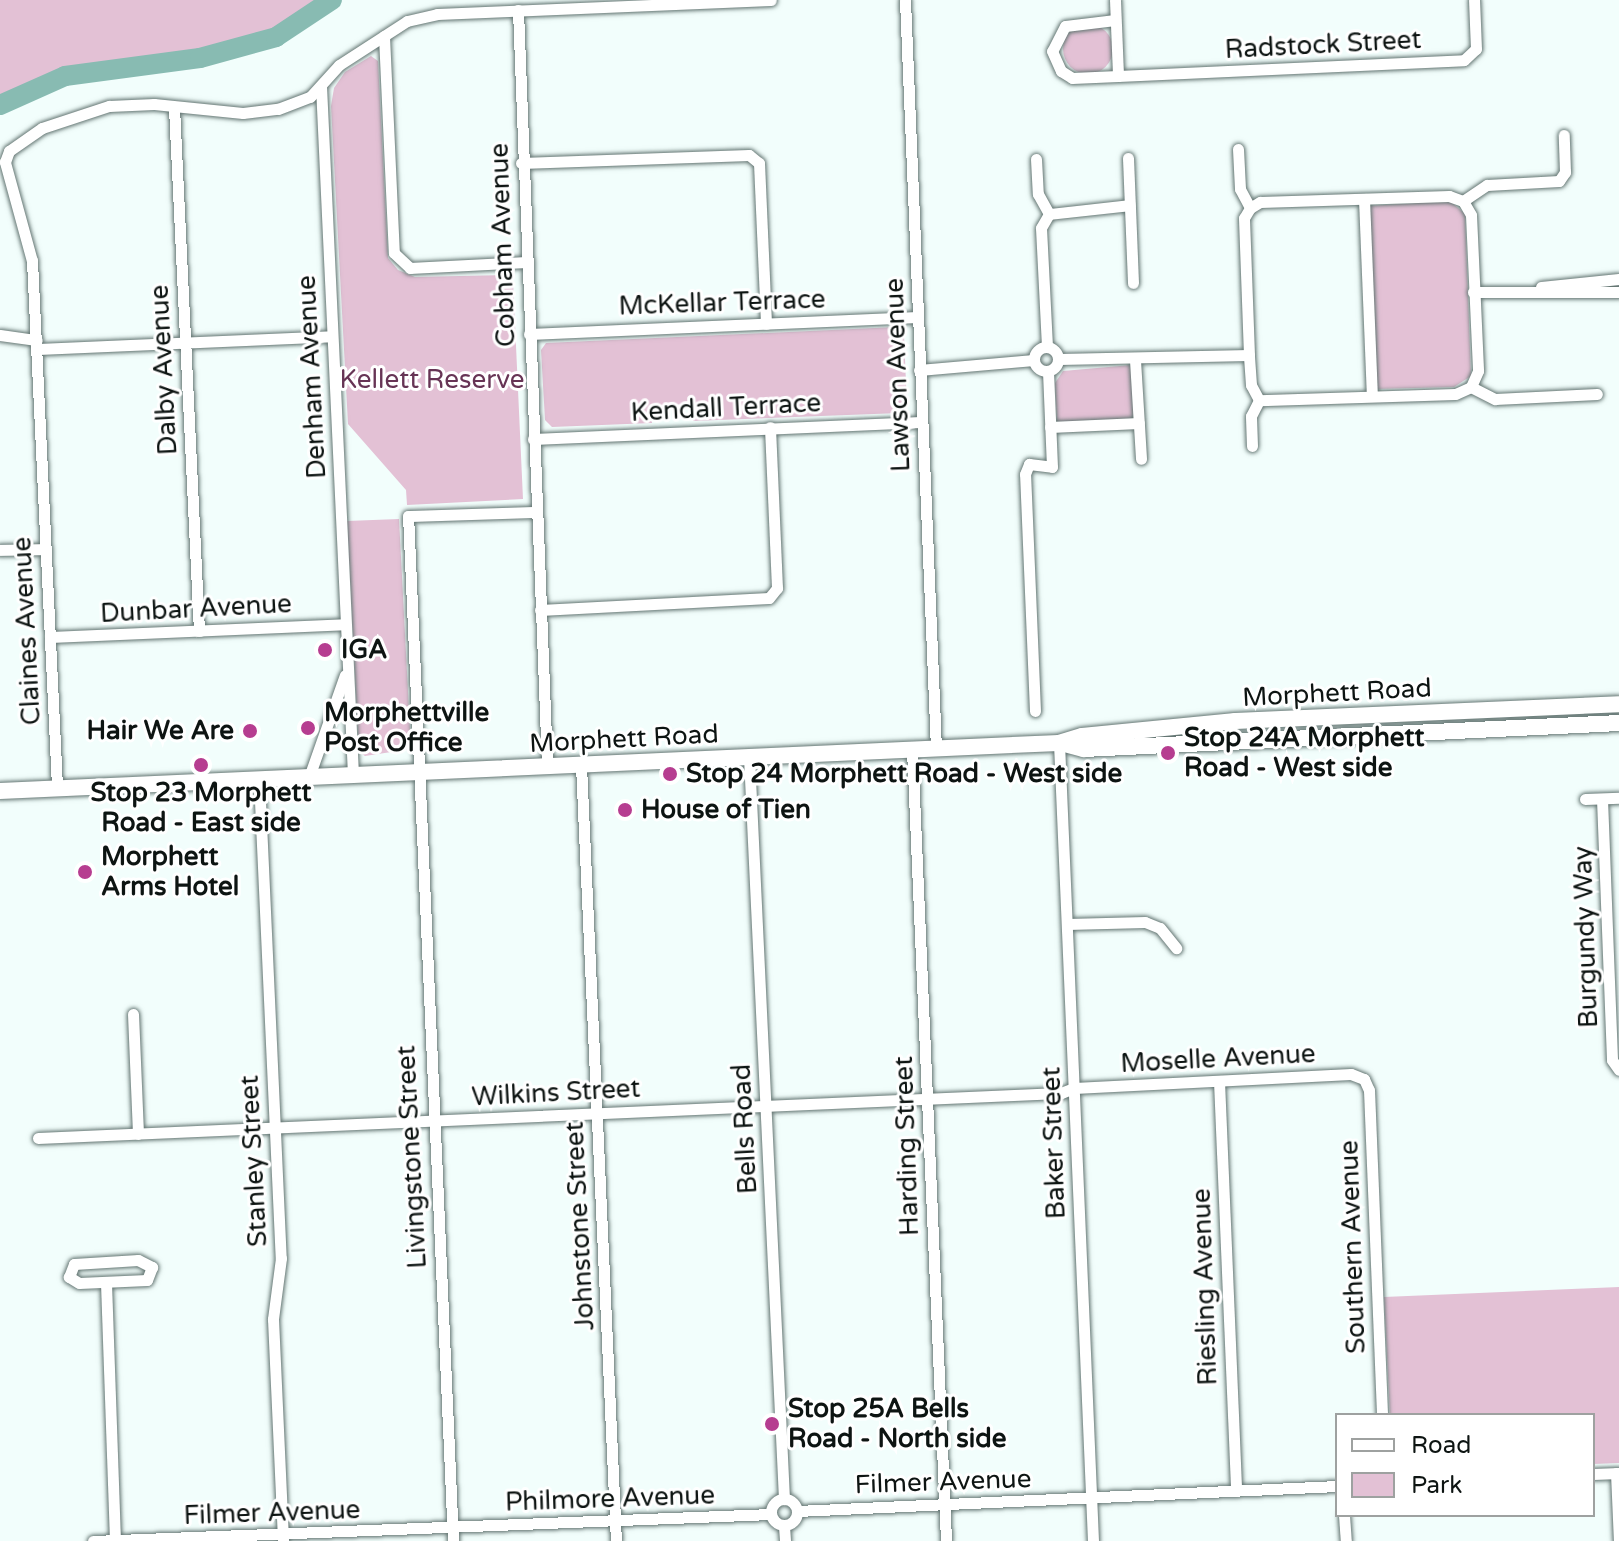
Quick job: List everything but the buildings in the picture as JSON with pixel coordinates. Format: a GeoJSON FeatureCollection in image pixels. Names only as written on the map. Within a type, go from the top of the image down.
{"type":"FeatureCollection","features":[{"type":"Feature","properties":{"kind":"main road","name":"Morphett Road"},"geometry":{"type":"LineString","coordinates":[[0,791],[1059,743],[1082,736],[1249,720],[1594,706],[1619,702]]}},
{"type":"Feature","properties":{"kind":"main road","name":"Morphett Road"},"geometry":{"type":"LineString","coordinates":[[1059,743],[1084,749],[1614,724]]}},
{"type":"Feature","properties":{"kind":"street"},"geometry":{"type":"LineString","coordinates":[[174,107],[243,113],[278,109],[310,97],[339,65],[407,21],[437,14],[572,4],[771,0]]}},
{"type":"Feature","properties":{"kind":"street","name":"Lawson Avenue"},"geometry":{"type":"LineString","coordinates":[[905,0],[936,749]]}},
{"type":"Feature","properties":{"kind":"street"},"geometry":{"type":"LineString","coordinates":[[1115,0],[1118,76]]}},
{"type":"Feature","properties":{"kind":"street","name":"Radstock Street"},"geometry":{"type":"LineString","coordinates":[[1115,20],[1065,26],[1052,51],[1061,71],[1072,78],[1464,60],[1476,49],[1474,0]]}},
{"type":"Feature","properties":{"kind":"street","name":"Cobham Avenue"},"geometry":{"type":"LineString","coordinates":[[518,10],[521,163],[547,766]]}},
{"type":"Feature","properties":{"kind":"street"},"geometry":{"type":"LineString","coordinates":[[384,36],[394,253],[399,261],[410,268],[526,262]]}},
{"type":"Feature","properties":{"kind":"street","name":"Denham Avenue"},"geometry":{"type":"LineString","coordinates":[[321,86],[353,774]]}},
{"type":"Feature","properties":{"kind":"street","name":"Claines Avenue"},"geometry":{"type":"LineString","coordinates":[[57,787],[32,261],[5,162],[16,145],[69,116],[109,106],[174,107]]}},
{"type":"Feature","properties":{"kind":"street","name":"Dalby Avenue"},"geometry":{"type":"LineString","coordinates":[[174,107],[199,631]]}},
{"type":"Feature","properties":{"kind":"street"},"geometry":{"type":"LineString","coordinates":[[1463,201],[1487,185],[1559,181],[1565,172],[1564,135]]}},
{"type":"Feature","properties":{"kind":"street"},"geometry":{"type":"LineString","coordinates":[[1238,149],[1240,189],[1250,208]]}},
{"type":"Feature","properties":{"kind":"street"},"geometry":{"type":"LineString","coordinates":[[521,163],[749,155],[759,163],[766,324]]}},
{"type":"Feature","properties":{"kind":"street"},"geometry":{"type":"LineString","coordinates":[[1128,158],[1133,283]]}},
{"type":"Feature","properties":{"kind":"street"},"geometry":{"type":"LineString","coordinates":[[1036,159],[1038,194],[1049,214]]}},
{"type":"Feature","properties":{"kind":"street"},"geometry":{"type":"LineString","coordinates":[[1252,446],[1251,416],[1259,400],[1249,355],[1244,218],[1250,208],[1260,202],[1449,196],[1463,201],[1471,215],[1478,371],[1471,387],[1455,394],[1259,400]]}},
{"type":"Feature","properties":{"kind":"street"},"geometry":{"type":"LineString","coordinates":[[1364,199],[1372,396]]}},
{"type":"Feature","properties":{"kind":"street"},"geometry":{"type":"LineString","coordinates":[[1049,214],[1130,205]]}},
{"type":"Feature","properties":{"kind":"street"},"geometry":{"type":"LineString","coordinates":[[1049,214],[1041,228],[1047,347],[1059,359],[1135,360],[1249,355]]}},
{"type":"Feature","properties":{"kind":"street"},"geometry":{"type":"LineString","coordinates":[[1526,291],[1619,279]]}},
{"type":"Feature","properties":{"kind":"street"},"geometry":{"type":"LineString","coordinates":[[1473,292],[1619,292]]}},
{"type":"Feature","properties":{"kind":"street","name":"McKellar Terrace"},"geometry":{"type":"LineString","coordinates":[[529,334],[918,317]]}},
{"type":"Feature","properties":{"kind":"street"},"geometry":{"type":"LineString","coordinates":[[0,335],[38,344],[332,336]]}},
{"type":"Feature","properties":{"kind":"street"},"geometry":{"type":"LineString","coordinates":[[919,370],[1034,360],[1047,347]]}},
{"type":"Feature","properties":{"kind":"street"},"geometry":{"type":"LineString","coordinates":[[1035,711],[1025,474],[1029,464],[1052,467],[1048,371],[1059,359]]}},
{"type":"Feature","properties":{"kind":"street"},"geometry":{"type":"LineString","coordinates":[[1034,360],[1048,371]]}},
{"type":"Feature","properties":{"kind":"street"},"geometry":{"type":"LineString","coordinates":[[1135,360],[1141,459]]}},
{"type":"Feature","properties":{"kind":"street"},"geometry":{"type":"LineString","coordinates":[[1471,387],[1495,399],[1597,394]]}},
{"type":"Feature","properties":{"kind":"street","name":"Kendall Terrace"},"geometry":{"type":"LineString","coordinates":[[533,439],[921,422]]}},
{"type":"Feature","properties":{"kind":"street"},"geometry":{"type":"LineString","coordinates":[[1050,427],[1139,423]]}},
{"type":"Feature","properties":{"kind":"street"},"geometry":{"type":"LineString","coordinates":[[540,610],[769,598],[777,588],[770,427]]}},
{"type":"Feature","properties":{"kind":"street","name":"Livingstone Street"},"geometry":{"type":"LineString","coordinates":[[452,1535],[431,1121],[408,516],[535,512]]}},
{"type":"Feature","properties":{"kind":"street"},"geometry":{"type":"LineString","coordinates":[[0,550],[46,549]]}},
{"type":"Feature","properties":{"kind":"street","name":"Dunbar Avenue"},"geometry":{"type":"LineString","coordinates":[[50,637],[345,624]]}},
{"type":"Feature","properties":{"kind":"street","name":"Denham Avenue"},"geometry":{"type":"LineString","coordinates":[[309,777],[348,667]]}},
{"type":"Feature","properties":{"kind":"street","name":"Baker Street"},"geometry":{"type":"LineString","coordinates":[[1059,743],[1093,1541]]}},
{"type":"Feature","properties":{"kind":"street","name":"Harding Street"},"geometry":{"type":"LineString","coordinates":[[912,749],[946,1541]]}},
{"type":"Feature","properties":{"kind":"street","name":"Bells Road"},"geometry":{"type":"LineString","coordinates":[[749,757],[784,1499]]}},
{"type":"Feature","properties":{"kind":"street","name":"Johnstone Street"},"geometry":{"type":"LineString","coordinates":[[581,765],[616,1541]]}},
{"type":"Feature","properties":{"kind":"street","name":"Stanley Street"},"geometry":{"type":"LineString","coordinates":[[259,779],[281,1258],[273,1319],[283,1538]]}},
{"type":"Feature","properties":{"kind":"street"},"geometry":{"type":"LineString","coordinates":[[1585,799],[1619,798]]}},
{"type":"Feature","properties":{"kind":"street","name":"Burgundy Way"},"geometry":{"type":"LineString","coordinates":[[1602,799],[1613,902],[1612,1060],[1619,1070]]}},
{"type":"Feature","properties":{"kind":"street"},"geometry":{"type":"LineString","coordinates":[[1067,924],[1145,922],[1160,928],[1176,948]]}},
{"type":"Feature","properties":{"kind":"street"},"geometry":{"type":"LineString","coordinates":[[133,1014],[138,1134]]}},
{"type":"Feature","properties":{"kind":"street","name":"Moselle Avenue"},"geometry":{"type":"LineString","coordinates":[[1074,1088],[1351,1074],[1364,1079]]}},
{"type":"Feature","properties":{"kind":"street","name":"Southern Avenue"},"geometry":{"type":"LineString","coordinates":[[1364,1079],[1369,1090],[1382,1413]]}},
{"type":"Feature","properties":{"kind":"street","name":"Riesling Avenue"},"geometry":{"type":"LineString","coordinates":[[1219,1081],[1236,1491]]}},
{"type":"Feature","properties":{"kind":"street","name":"Wilkins Street"},"geometry":{"type":"LineString","coordinates":[[38,1138],[927,1099],[1074,1088]]}},
{"type":"Feature","properties":{"kind":"street"},"geometry":{"type":"LineString","coordinates":[[138,1260],[152,1267],[147,1280],[106,1283],[73,1282],[70,1266],[138,1260]]}},
{"type":"Feature","properties":{"kind":"street"},"geometry":{"type":"LineString","coordinates":[[106,1283],[115,1540]]}},
{"type":"Feature","properties":{"kind":"street"},"geometry":{"type":"LineString","coordinates":[[1595,1474],[1617,1473],[1619,1541]]}},
{"type":"Feature","properties":{"kind":"street","name":"Filmer Avenue"},"geometry":{"type":"LineString","coordinates":[[797,1511],[1335,1486]]}},
{"type":"Feature","properties":{"kind":"street"},"geometry":{"type":"LineString","coordinates":[[784,1526],[793,1523],[797,1511],[784,1499],[776,1502],[771,1514],[784,1526],[785,1541]]}},
{"type":"Feature","properties":{"kind":"street","name":"Philmore Avenue"},"geometry":{"type":"LineString","coordinates":[[452,1535],[615,1520],[771,1514]]}},
{"type":"Feature","properties":{"kind":"street"},"geometry":{"type":"LineString","coordinates":[[1344,1517],[1346,1541]]}},
{"type":"Feature","properties":{"kind":"street","name":"Filmer Avenue"},"geometry":{"type":"LineString","coordinates":[[93,1541],[452,1535]]}},
{"type":"Feature","properties":{"kind":"green space"},"geometry":{"type":"Polygon","coordinates":[[[0,0],[325,0],[328,4],[276,37],[200,58],[65,76],[0,105],[0,0]]]}},
{"type":"Feature","properties":{"kind":"green space"},"geometry":{"type":"Polygon","coordinates":[[[1088,24],[1106,31],[1113,49],[1106,67],[1088,74],[1070,67],[1063,49],[1070,31],[1088,24]]]}},
{"type":"Feature","properties":{"kind":"green space","name":"Kellett Reserve"},"geometry":{"type":"Polygon","coordinates":[[[371,56],[378,61],[388,258],[398,270],[415,277],[506,275],[513,280],[523,499],[407,505],[406,490],[348,424],[331,106],[334,88],[345,72],[371,56]]]}},
{"type":"Feature","properties":{"kind":"green space"},"geometry":{"type":"Polygon","coordinates":[[[1450,201],[1465,214],[1471,376],[1454,387],[1375,389],[1367,206],[1450,201]]]}},
{"type":"Feature","properties":{"kind":"green space"},"geometry":{"type":"Polygon","coordinates":[[[896,327],[904,335],[907,407],[900,413],[693,421],[691,404],[651,406],[652,423],[552,427],[545,420],[541,350],[546,343],[896,327]]]}},
{"type":"Feature","properties":{"kind":"green space"},"geometry":{"type":"Polygon","coordinates":[[[1131,365],[1134,419],[1057,422],[1055,383],[1063,371],[1131,365]]]}},
{"type":"Feature","properties":{"kind":"green space"},"geometry":{"type":"Polygon","coordinates":[[[399,519],[411,749],[365,756],[359,752],[347,521],[399,519]]]}},
{"type":"Feature","properties":{"kind":"green space"},"geometry":{"type":"Polygon","coordinates":[[[1619,1287],[1619,1463],[1595,1464],[1595,1413],[1390,1413],[1384,1297],[1619,1287]]]}},
{"type":"Feature","properties":{"kind":"waterway"},"geometry":{"type":"LineString","coordinates":[[0,105],[65,76],[200,58],[276,37],[332,0]]}},
{"type":"Feature","properties":{"kind":"place","name":"IGA"},"geometry":{"type":"Point","coordinates":[325,650]}},
{"type":"Feature","properties":{"kind":"place","name":"Morphettville Post Office"},"geometry":{"type":"Point","coordinates":[308,728]}},
{"type":"Feature","properties":{"kind":"place","name":"Hair We Are"},"geometry":{"type":"Point","coordinates":[250,731]}},
{"type":"Feature","properties":{"kind":"place","name":"Stop 24A Morphett Road - West side"},"geometry":{"type":"Point","coordinates":[1168,753]}},
{"type":"Feature","properties":{"kind":"place","name":"Stop 23 Morphett Road - East side"},"geometry":{"type":"Point","coordinates":[201,765]}},
{"type":"Feature","properties":{"kind":"place","name":"Stop 24 Morphett Road - West side"},"geometry":{"type":"Point","coordinates":[670,774]}},
{"type":"Feature","properties":{"kind":"place","name":"House of Tien"},"geometry":{"type":"Point","coordinates":[625,810]}},
{"type":"Feature","properties":{"kind":"place","name":"Morphett Arms Hotel"},"geometry":{"type":"Point","coordinates":[85,872]}},
{"type":"Feature","properties":{"kind":"place","name":"Stop 25A Bells Road - North side"},"geometry":{"type":"Point","coordinates":[772,1424]}}]}
